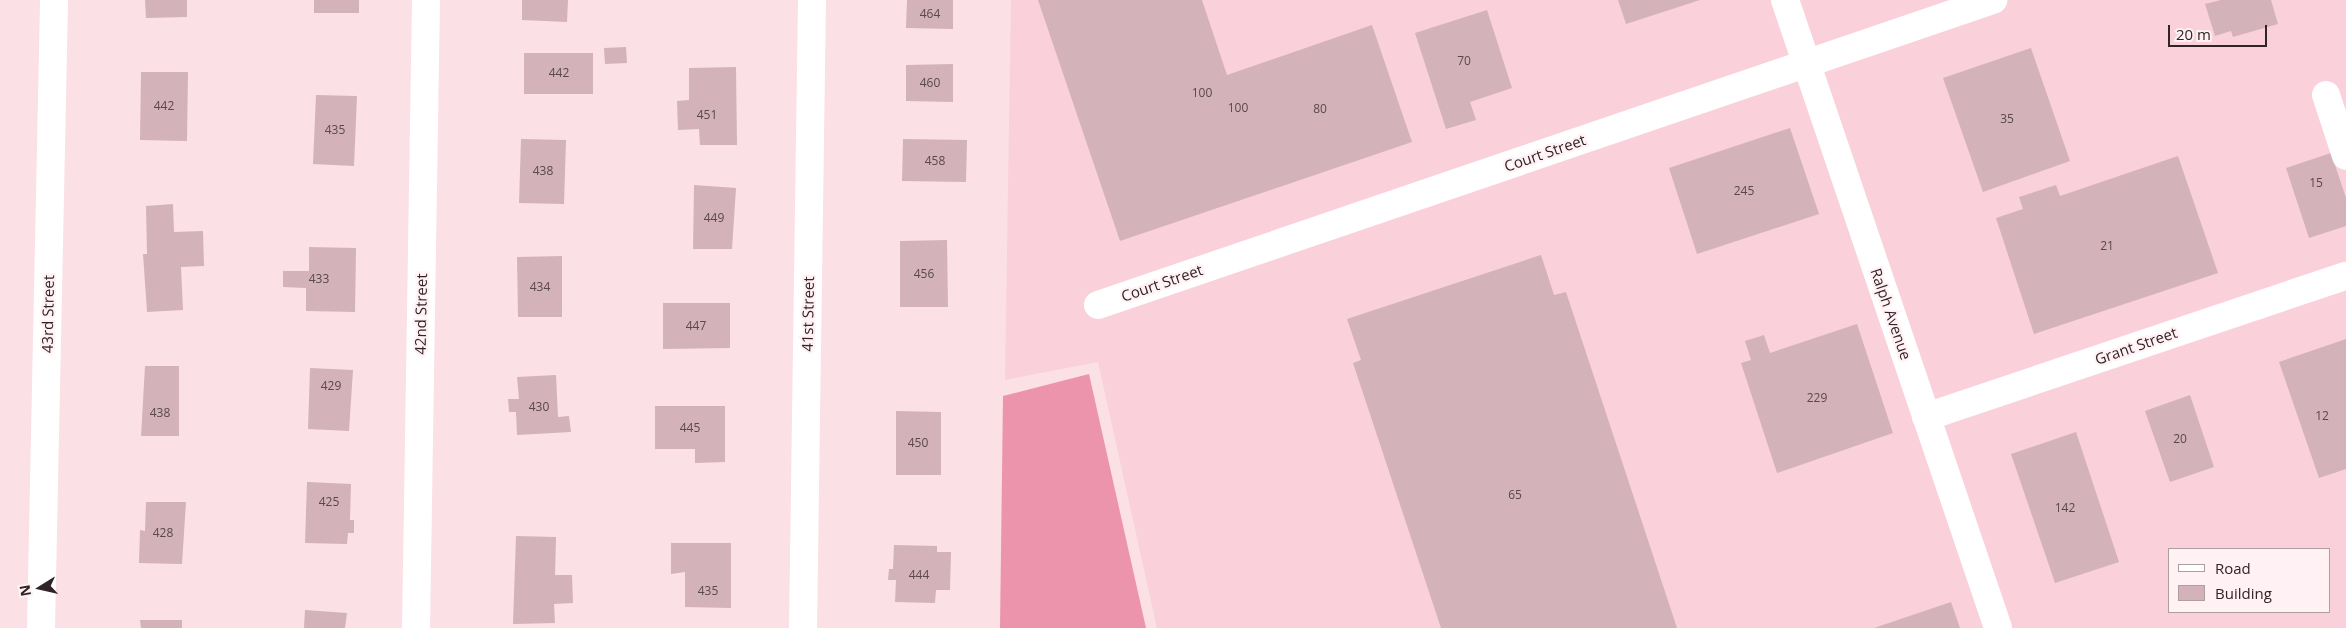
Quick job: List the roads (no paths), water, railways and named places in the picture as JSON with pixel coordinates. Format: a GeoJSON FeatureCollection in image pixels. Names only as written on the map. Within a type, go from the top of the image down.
{"type":"FeatureCollection","features":[{"type":"Feature","properties":{"kind":"street","name":"43rd Street"},"geometry":{"type":"LineString","coordinates":[[40,628],[54,0]]}},
{"type":"Feature","properties":{"kind":"street","name":"42nd Street"},"geometry":{"type":"LineString","coordinates":[[416,628],[426,0]]}},
{"type":"Feature","properties":{"kind":"street","name":"41st Street"},"geometry":{"type":"LineString","coordinates":[[803,628],[812,0]]}},
{"type":"Feature","properties":{"kind":"street","name":"Ralph Avenue"},"geometry":{"type":"LineString","coordinates":[[1784,0],[1998,628]]}},
{"type":"Feature","properties":{"kind":"street","name":"Court Street"},"geometry":{"type":"LineString","coordinates":[[1098,305],[1993,0]]}},
{"type":"Feature","properties":{"kind":"street"},"geometry":{"type":"LineString","coordinates":[[2326,95],[2346,156]]}},
{"type":"Feature","properties":{"kind":"street","name":"Grant Street"},"geometry":{"type":"LineString","coordinates":[[1926,416],[2346,276]]}}]}
